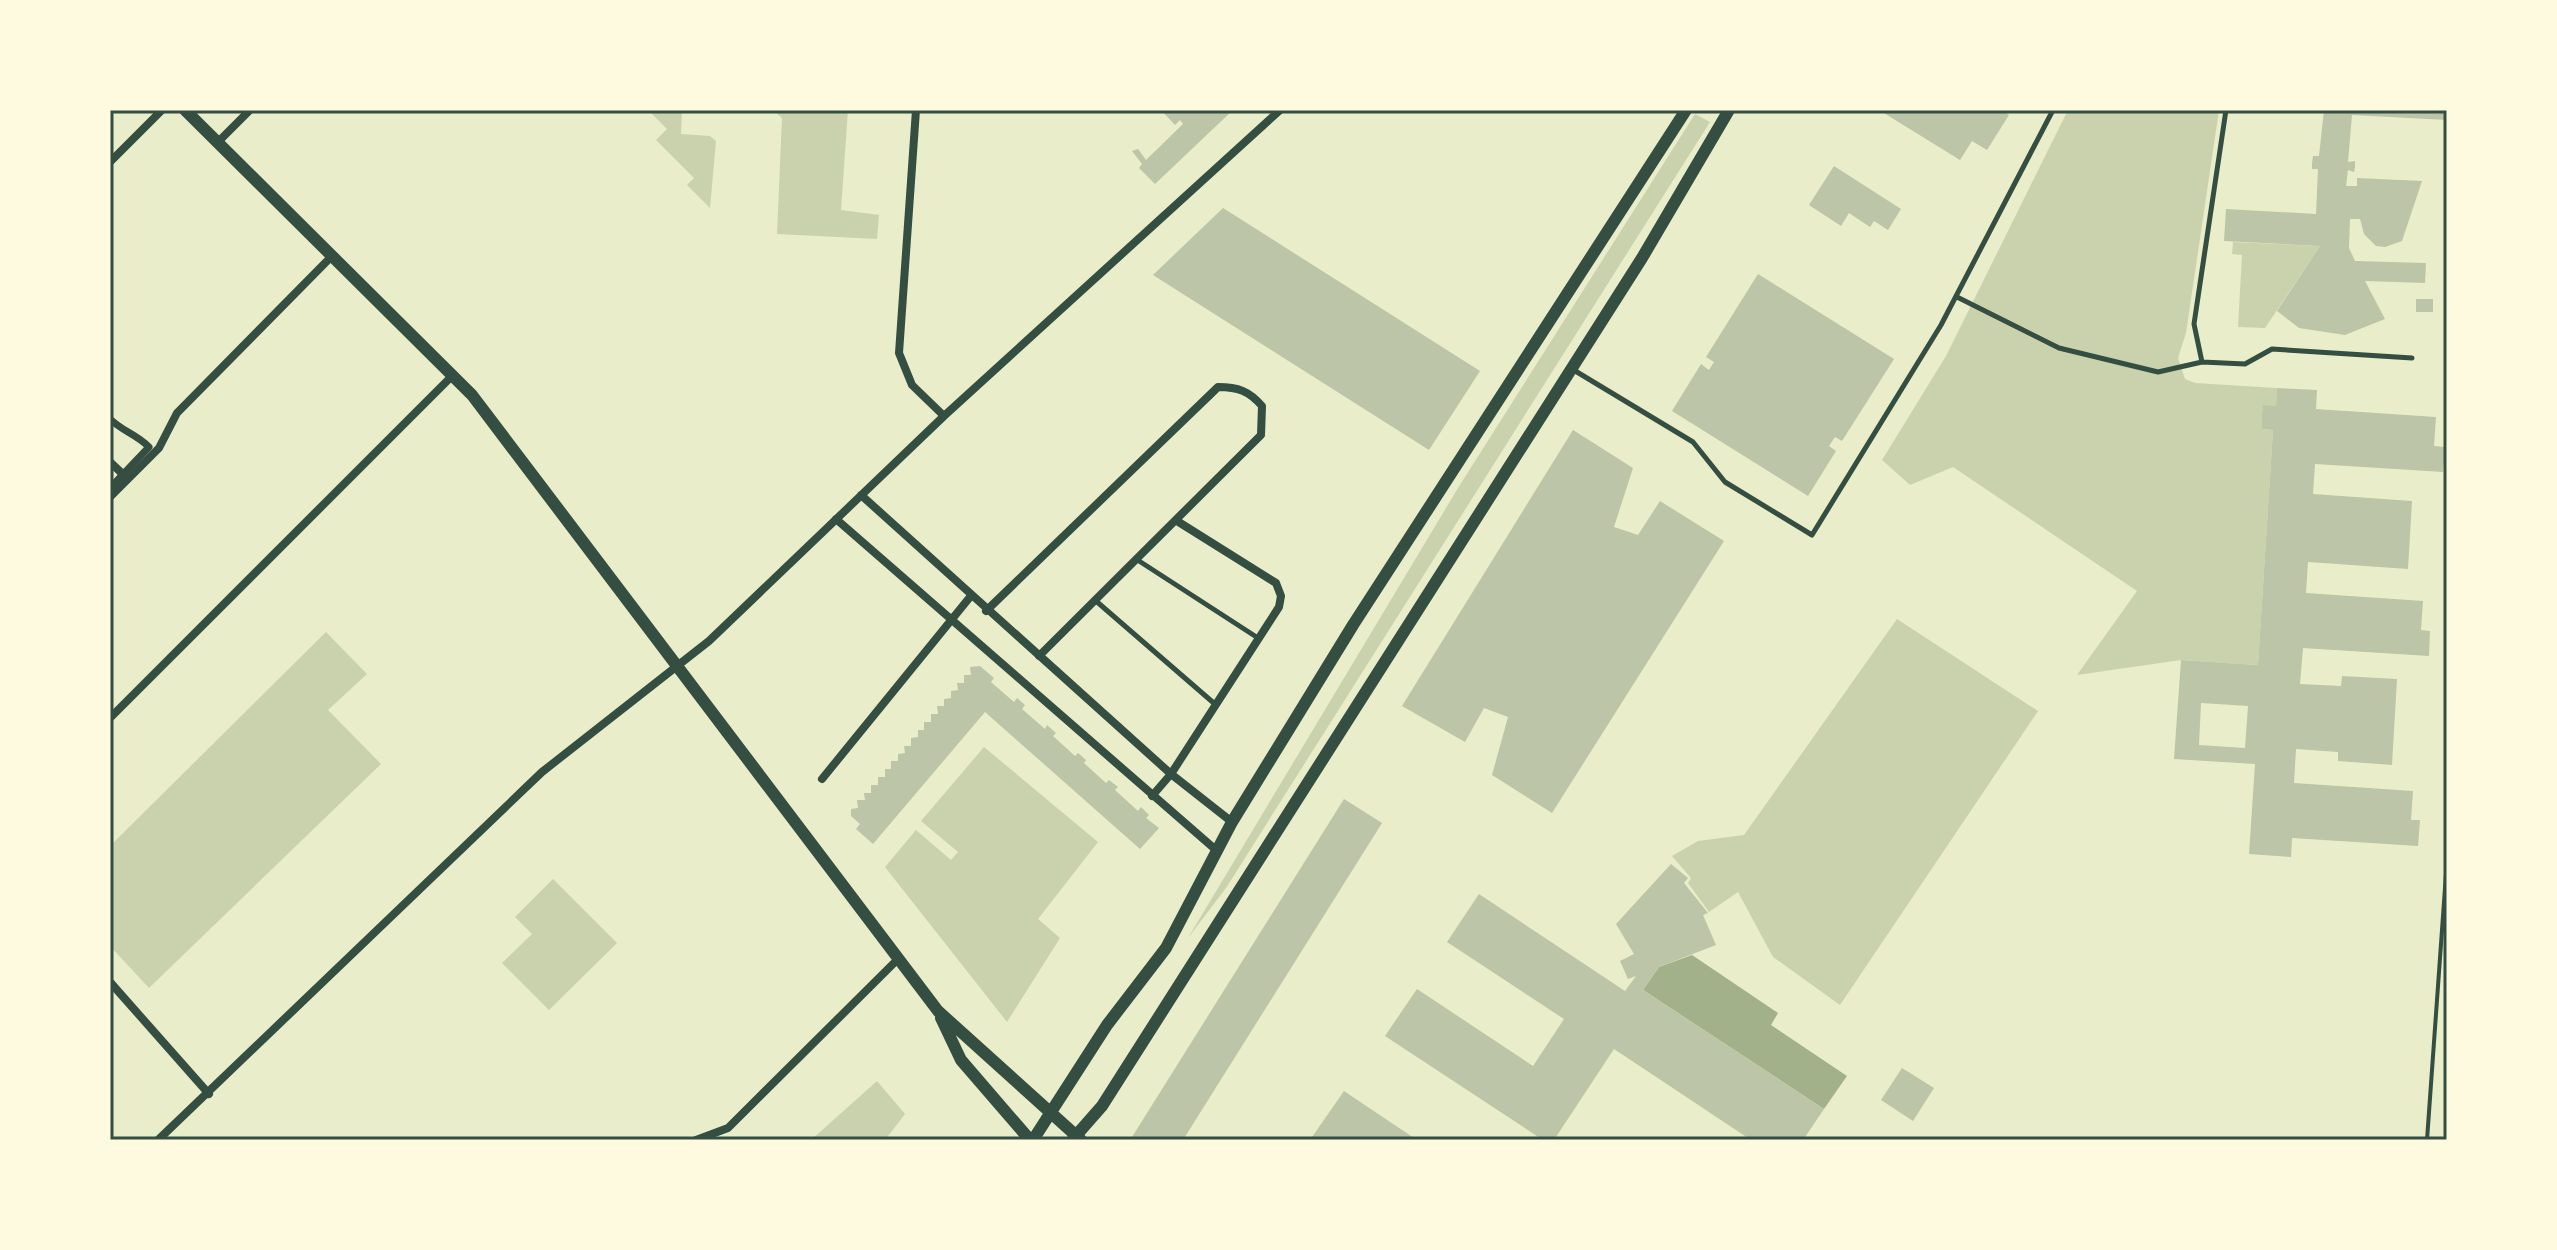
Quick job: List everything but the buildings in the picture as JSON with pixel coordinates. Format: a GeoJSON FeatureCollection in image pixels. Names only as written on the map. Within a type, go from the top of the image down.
{"type":"FeatureCollection","features":[{"type":"Feature","properties":{"kind":"street"},"geometry":{"type":"LineString","coordinates":[[110,162],[162,110]]}},
{"type":"Feature","properties":{"kind":"street"},"geometry":{"type":"LineString","coordinates":[[185,110],[453,375],[504,436],[938,1011],[1077,1138],[1102,1106],[1642,258],[1729,110]]}},
{"type":"Feature","properties":{"kind":"street"},"geometry":{"type":"LineString","coordinates":[[218,142],[250,110]]}},
{"type":"Feature","properties":{"kind":"street"},"geometry":{"type":"LineString","coordinates":[[916,110],[899,353],[912,385],[944,416]]}},
{"type":"Feature","properties":{"kind":"street"},"geometry":{"type":"LineString","coordinates":[[158,1140],[542,772],[709,641],[944,416],[1280,110]]}},
{"type":"Feature","properties":{"kind":"street"},"geometry":{"type":"LineString","coordinates":[[938,1011],[961,1060],[1032,1140],[1107,1025],[1166,948],[1232,822],[1450,472],[1686,110]]}},
{"type":"Feature","properties":{"kind":"street"},"geometry":{"type":"LineString","coordinates":[[110,488],[159,448],[177,413],[332,256]]}},
{"type":"Feature","properties":{"kind":"street"},"geometry":{"type":"LineString","coordinates":[[110,718],[453,375]]}},
{"type":"Feature","properties":{"kind":"street"},"geometry":{"type":"LineString","coordinates":[[986,611],[1218,387],[1236,387],[1252,395],[1262,406],[1261,435],[1039,656]]}},
{"type":"Feature","properties":{"kind":"street"},"geometry":{"type":"LineString","coordinates":[[110,419],[121,430],[132,431],[149,447],[110,497]]}},
{"type":"Feature","properties":{"kind":"street"},"geometry":{"type":"LineString","coordinates":[[110,462],[125,477]]}},
{"type":"Feature","properties":{"kind":"street"},"geometry":{"type":"LineString","coordinates":[[861,495],[970,597],[1171,774],[1232,822]]}},
{"type":"Feature","properties":{"kind":"street"},"geometry":{"type":"LineString","coordinates":[[836,519],[1216,850]]}},
{"type":"Feature","properties":{"kind":"street"},"geometry":{"type":"LineString","coordinates":[[1152,796],[1171,774],[1216,705],[1279,607],[1281,596],[1276,583],[1177,521]]}},
{"type":"Feature","properties":{"kind":"street"},"geometry":{"type":"LineString","coordinates":[[822,779],[970,597]]}},
{"type":"Feature","properties":{"kind":"street"},"geometry":{"type":"LineString","coordinates":[[696,1140],[728,1128],[898,959]]}},
{"type":"Feature","properties":{"kind":"street"},"geometry":{"type":"LineString","coordinates":[[110,982],[209,1094]]}},
{"type":"Feature","properties":{"kind":"lane"},"geometry":{"type":"LineString","coordinates":[[1571,368],[1693,442],[1725,482],[1812,535],[1957,297],[2053,110]]}},
{"type":"Feature","properties":{"kind":"lane"},"geometry":{"type":"LineString","coordinates":[[2202,362],[2194,324],[2226,110]]}},
{"type":"Feature","properties":{"kind":"lane"},"geometry":{"type":"LineString","coordinates":[[1957,297],[2059,348],[2158,372],[2202,362],[2245,364],[2272,349],[2412,358]]}},
{"type":"Feature","properties":{"kind":"lane"},"geometry":{"type":"LineString","coordinates":[[1136,559],[1259,638]]}},
{"type":"Feature","properties":{"kind":"lane"},"geometry":{"type":"LineString","coordinates":[[1096,601],[1216,705]]}},
{"type":"Feature","properties":{"kind":"path"},"geometry":{"type":"LineString","coordinates":[[2427,1140],[2447,860]]}},
{"type":"Feature","properties":{"kind":"shaded area"},"geometry":{"type":"Polygon","coordinates":[[[648,110],[682,110],[681,134],[710,136],[716,141],[710,208],[687,185],[694,178],[656,140],[667,129],[648,110]]]}},
{"type":"Feature","properties":{"kind":"shaded area"},"geometry":{"type":"Polygon","coordinates":[[[773,110],[848,110],[841,210],[879,215],[877,239],[777,234],[782,118],[773,110]]]}},
{"type":"Feature","properties":{"kind":"shaded area"},"geometry":{"type":"Polygon","coordinates":[[[2068,110],[2219,110],[2186,333],[2178,358],[2185,379],[2195,383],[2277,388],[2276,406],[2262,416],[2262,429],[2273,430],[2258,665],[2181,660],[2077,675],[2137,591],[1953,467],[1910,485],[1882,460],[1946,356],[2068,110]]]}},
{"type":"Feature","properties":{"kind":"shaded area"},"geometry":{"type":"Polygon","coordinates":[[[1695,114],[1710,122],[1226,888],[1188,938],[1458,488],[1695,114]]]}},
{"type":"Feature","properties":{"kind":"shaded area"},"geometry":{"type":"Polygon","coordinates":[[[2233,242],[2320,246],[2265,328],[2238,327],[2242,255],[2232,254],[2233,242]]]}},
{"type":"Feature","properties":{"kind":"shaded area"},"geometry":{"type":"Polygon","coordinates":[[[1897,619],[2038,711],[1840,1005],[1773,957],[1738,892],[1709,912],[1688,883],[1691,878],[1672,856],[1698,841],[1744,835],[1897,619]]]}},
{"type":"Feature","properties":{"kind":"shaded area"},"geometry":{"type":"Polygon","coordinates":[[[326,632],[367,674],[328,710],[381,764],[149,988],[110,946],[110,846],[326,632]]]}},
{"type":"Feature","properties":{"kind":"shaded area"},"geometry":{"type":"Polygon","coordinates":[[[984,747],[1098,842],[1038,919],[1060,938],[1007,1022],[885,867],[916,830],[951,860],[958,852],[921,821],[984,747]]]}},
{"type":"Feature","properties":{"kind":"shaded area"},"geometry":{"type":"Polygon","coordinates":[[[553,879],[617,943],[549,1010],[502,963],[532,934],[515,917],[553,879]]]}},
{"type":"Feature","properties":{"kind":"shaded area"},"geometry":{"type":"Polygon","coordinates":[[[1692,955],[1778,1013],[1771,1025],[1847,1076],[1824,1109],[1643,990],[1659,967],[1692,955]]]}},
{"type":"Feature","properties":{"kind":"shaded area"},"geometry":{"type":"Polygon","coordinates":[[[877,1081],[905,1114],[885,1140],[811,1140],[877,1081]]]}}]}
